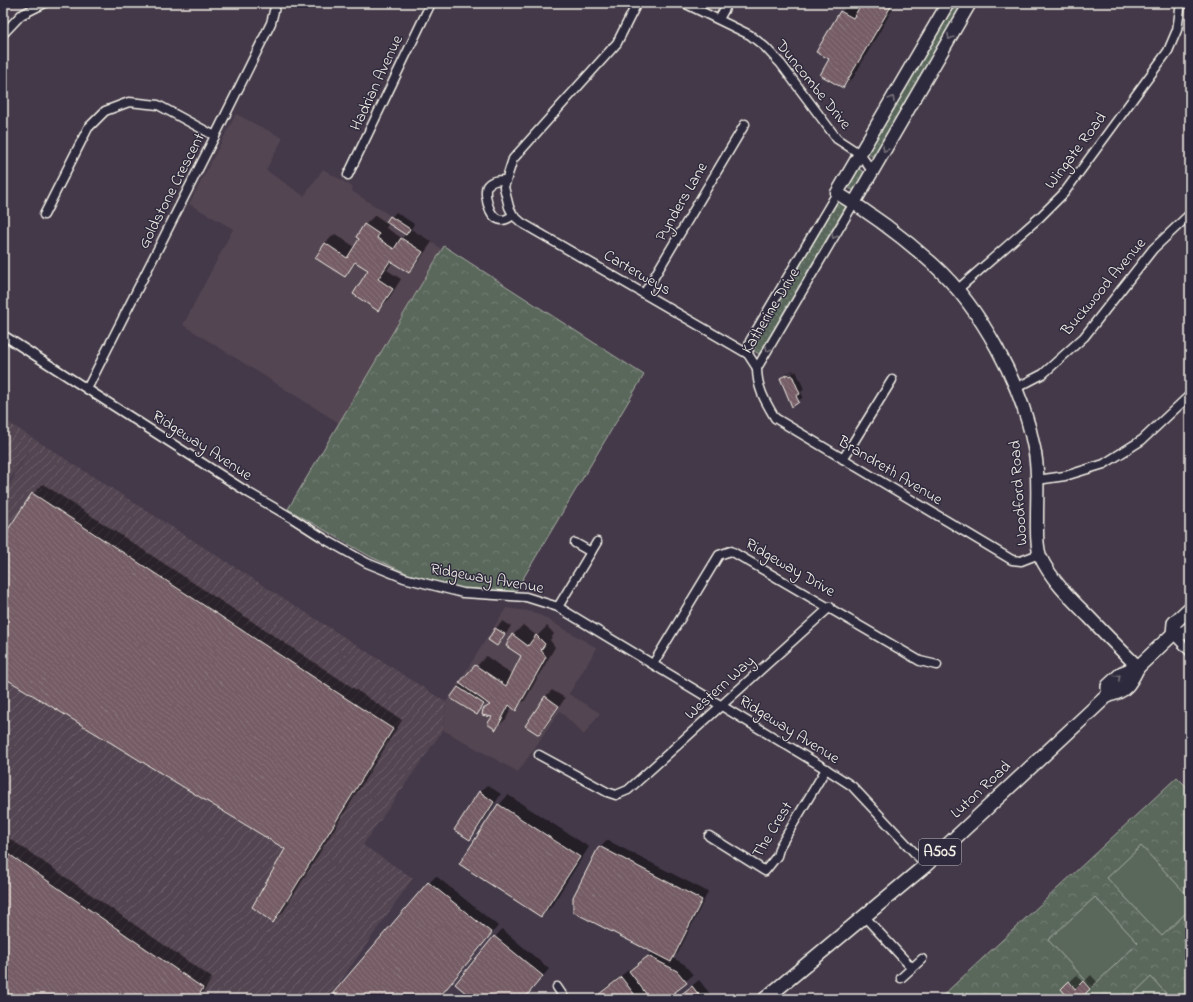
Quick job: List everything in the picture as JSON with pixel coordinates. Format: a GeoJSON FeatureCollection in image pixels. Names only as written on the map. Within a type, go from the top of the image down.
{"type":"FeatureCollection","features":[{"type":"Feature","properties":{"kind":"main road","name":"Luton Road"},"geometry":{"type":"LineString","coordinates":[[1173,634],[1174,623],[1190,608]]}},
{"type":"Feature","properties":{"kind":"main road","name":"Luton Road"},"geometry":{"type":"LineString","coordinates":[[765,999],[926,865],[1108,695],[1108,686],[1122,673],[1138,667],[1173,634],[1184,633],[1190,628]]}},
{"type":"Feature","properties":{"kind":"street"},"geometry":{"type":"LineString","coordinates":[[3,34],[21,15],[45,3]]}},
{"type":"Feature","properties":{"kind":"street","name":"Goldstone Crescent"},"geometry":{"type":"LineString","coordinates":[[87,389],[271,23],[276,3]]}},
{"type":"Feature","properties":{"kind":"street","name":"Hadrian Avenue"},"geometry":{"type":"LineString","coordinates":[[348,176],[431,3]]}},
{"type":"Feature","properties":{"kind":"street"},"geometry":{"type":"LineString","coordinates":[[505,180],[494,181],[487,186],[486,192],[488,203],[494,217],[500,221],[513,215],[504,188],[505,180],[512,160],[617,43],[637,3]]}},
{"type":"Feature","properties":{"kind":"street","name":"Duncombe Drive"},"geometry":{"type":"LineString","coordinates":[[684,3],[719,19],[750,36],[765,47],[781,64],[837,139],[860,154],[872,171]]}},
{"type":"Feature","properties":{"kind":"street"},"geometry":{"type":"LineString","coordinates":[[719,19],[728,3]]}},
{"type":"Feature","properties":{"kind":"street","name":"Katherine Drive"},"geometry":{"type":"LineString","coordinates":[[948,3],[750,341],[748,354],[757,368],[970,3]]}},
{"type":"Feature","properties":{"kind":"street","name":"Wingate Road"},"geometry":{"type":"LineString","coordinates":[[957,290],[1064,194],[1168,51],[1176,30],[1181,3]]}},
{"type":"Feature","properties":{"kind":"street"},"geometry":{"type":"LineString","coordinates":[[44,216],[88,128],[106,111],[130,102],[158,105],[215,136]]}},
{"type":"Feature","properties":{"kind":"street","name":"Pynders Lane"},"geometry":{"type":"LineString","coordinates":[[644,294],[745,124]]}},
{"type":"Feature","properties":{"kind":"street"},"geometry":{"type":"LineString","coordinates":[[836,193],[854,203]]}},
{"type":"Feature","properties":{"kind":"street","name":"Woodford Road"},"geometry":{"type":"LineString","coordinates":[[854,203],[898,234],[934,265],[957,290],[974,312],[998,351],[1026,413],[1034,449],[1037,480],[1037,532],[1040,554],[1048,571],[1060,587],[1138,667]]}},
{"type":"Feature","properties":{"kind":"street","name":"Buckwood Avenue"},"geometry":{"type":"LineString","coordinates":[[1016,388],[1043,374],[1084,337],[1152,249],[1190,214]]}},
{"type":"Feature","properties":{"kind":"street","name":"Carterweys"},"geometry":{"type":"LineString","coordinates":[[513,215],[522,222],[748,354]]}},
{"type":"Feature","properties":{"kind":"street","name":"Ridgeway Avenue"},"geometry":{"type":"LineString","coordinates":[[3,335],[249,493],[367,563],[404,578],[463,593],[526,597],[558,607],[852,786],[926,865]]}},
{"type":"Feature","properties":{"kind":"street","name":"Brandreth Avenue"},"geometry":{"type":"LineString","coordinates":[[757,368],[757,376],[762,397],[775,418],[1012,560],[1021,561],[1040,554]]}},
{"type":"Feature","properties":{"kind":"street"},"geometry":{"type":"LineString","coordinates":[[843,459],[892,380]]}},
{"type":"Feature","properties":{"kind":"street"},"geometry":{"type":"LineString","coordinates":[[1037,480],[1065,476],[1104,464],[1142,440],[1190,395]]}},
{"type":"Feature","properties":{"kind":"street"},"geometry":{"type":"LineString","coordinates":[[558,607],[597,542]]}},
{"type":"Feature","properties":{"kind":"street"},"geometry":{"type":"LineString","coordinates":[[575,543],[591,552]]}},
{"type":"Feature","properties":{"kind":"street","name":"Ridgeway Drive"},"geometry":{"type":"LineString","coordinates":[[653,664],[719,555],[731,551],[830,607],[920,661],[937,665]]}},
{"type":"Feature","properties":{"kind":"street","name":"Western Way"},"geometry":{"type":"LineString","coordinates":[[539,755],[607,792],[616,794],[628,790],[830,607]]}},
{"type":"Feature","properties":{"kind":"street"},"geometry":{"type":"LineString","coordinates":[[1173,634],[1190,652]]}},
{"type":"Feature","properties":{"kind":"street","name":"The Crest"},"geometry":{"type":"LineString","coordinates":[[709,836],[765,871],[777,856],[780,846],[826,769]]}},
{"type":"Feature","properties":{"kind":"street"},"geometry":{"type":"LineString","coordinates":[[864,916],[912,968]]}},
{"type":"Feature","properties":{"kind":"street"},"geometry":{"type":"LineString","coordinates":[[901,978],[922,959]]}},
{"type":"Feature","properties":{"kind":"street"},"geometry":{"type":"LineString","coordinates":[[557,987],[565,999]]}},
{"type":"Feature","properties":{"kind":"shaded area"},"geometry":{"type":"Polygon","coordinates":[[[236,114],[283,138],[266,170],[304,196],[323,169],[353,187],[352,191],[442,249],[339,423],[183,325],[233,229],[189,204],[236,114]]]}},
{"type":"Feature","properties":{"kind":"shaded area"},"geometry":{"type":"Polygon","coordinates":[[[3,419],[446,702],[443,730],[363,845],[413,878],[328,999],[3,999],[3,495],[28,453],[3,490],[3,419]]]}},
{"type":"Feature","properties":{"kind":"shaded area"},"geometry":{"type":"Polygon","coordinates":[[[506,608],[528,611],[542,616],[597,648],[569,694],[600,713],[584,735],[560,711],[518,772],[443,730],[446,702],[506,608]]]}},
{"type":"Feature","properties":{"kind":"green space"},"geometry":{"type":"Polygon","coordinates":[[[954,3],[964,3],[874,157],[866,153],[954,3]]]}},
{"type":"Feature","properties":{"kind":"green space"},"geometry":{"type":"Polygon","coordinates":[[[858,168],[865,173],[855,191],[847,187],[858,168]]]}},
{"type":"Feature","properties":{"kind":"green space"},"geometry":{"type":"Polygon","coordinates":[[[838,201],[846,206],[759,354],[751,349],[838,201]]]}},
{"type":"Feature","properties":{"kind":"green space"},"geometry":{"type":"Polygon","coordinates":[[[444,246],[644,375],[515,592],[462,588],[411,575],[371,557],[288,509],[444,246]]]}},
{"type":"Feature","properties":{"kind":"green space"},"geometry":{"type":"Polygon","coordinates":[[[1177,777],[1190,790],[1190,999],[939,999],[1177,777]]]}},
{"type":"Feature","properties":{"kind":"green space"},"geometry":{"type":"Polygon","coordinates":[[[1141,846],[1190,898],[1190,909],[1162,936],[1107,878],[1141,846]]]}},
{"type":"Feature","properties":{"kind":"green space"},"geometry":{"type":"Polygon","coordinates":[[[1095,897],[1138,943],[1092,987],[1048,940],[1095,897]]]}},
{"type":"Feature","properties":{"kind":"green space"},"geometry":{"type":"Polygon","coordinates":[[[1151,977],[1171,999],[1128,999],[1151,977]]]}},
{"type":"Feature","properties":{"kind":"building"},"geometry":{"type":"Polygon","coordinates":[[[862,3],[893,3],[843,88],[820,75],[829,59],[816,52],[840,11],[853,18],[862,3]]]}},
{"type":"Feature","properties":{"kind":"building"},"geometry":{"type":"Polygon","coordinates":[[[390,216],[410,229],[406,235],[386,222],[390,216]]]}},
{"type":"Feature","properties":{"kind":"building"},"geometry":{"type":"Polygon","coordinates":[[[364,224],[379,234],[377,238],[394,249],[401,238],[423,252],[409,273],[390,261],[378,279],[393,289],[378,311],[353,294],[368,270],[355,262],[345,277],[315,258],[325,243],[347,258],[359,239],[356,237],[364,224]]]}},
{"type":"Feature","properties":{"kind":"building"},"geometry":{"type":"Polygon","coordinates":[[[788,374],[789,376],[792,375],[800,394],[796,396],[799,402],[792,407],[780,378],[788,374]]]}},
{"type":"Feature","properties":{"kind":"building"},"geometry":{"type":"Polygon","coordinates":[[[32,493],[393,729],[273,923],[252,907],[285,849],[3,677],[3,537],[32,493]]]}},
{"type":"Feature","properties":{"kind":"building"},"geometry":{"type":"Polygon","coordinates":[[[495,628],[505,634],[497,646],[488,640],[495,628]]]}},
{"type":"Feature","properties":{"kind":"building"},"geometry":{"type":"Polygon","coordinates":[[[512,634],[528,646],[536,635],[545,644],[541,650],[546,657],[516,711],[509,705],[496,730],[487,724],[492,717],[482,715],[483,709],[490,705],[459,683],[475,665],[506,686],[521,656],[506,646],[512,634]]]}},
{"type":"Feature","properties":{"kind":"building"},"geometry":{"type":"Polygon","coordinates":[[[458,687],[484,704],[477,715],[450,698],[458,687]]]}},
{"type":"Feature","properties":{"kind":"building"},"geometry":{"type":"Polygon","coordinates":[[[545,696],[559,706],[539,735],[525,726],[545,696]]]}},
{"type":"Feature","properties":{"kind":"building"},"geometry":{"type":"Polygon","coordinates":[[[479,791],[494,802],[470,840],[454,830],[479,791]]]}},
{"type":"Feature","properties":{"kind":"building"},"geometry":{"type":"Polygon","coordinates":[[[498,804],[580,857],[541,917],[459,864],[498,804]]]}},
{"type":"Feature","properties":{"kind":"building"},"geometry":{"type":"Polygon","coordinates":[[[599,846],[702,900],[671,962],[573,912],[573,897],[599,846]]]}},
{"type":"Feature","properties":{"kind":"building"},"geometry":{"type":"Polygon","coordinates":[[[3,850],[203,988],[197,999],[3,999],[3,850]]]}},
{"type":"Feature","properties":{"kind":"building"},"geometry":{"type":"Polygon","coordinates":[[[428,882],[492,933],[438,999],[341,999],[333,993],[428,882]]]}},
{"type":"Feature","properties":{"kind":"building"},"geometry":{"type":"Polygon","coordinates":[[[494,936],[543,976],[524,999],[473,999],[455,984],[494,936]]]}},
{"type":"Feature","properties":{"kind":"building"},"geometry":{"type":"Polygon","coordinates":[[[648,956],[677,971],[687,983],[666,999],[650,999],[629,971],[648,956]]]}},
{"type":"Feature","properties":{"kind":"building"},"geometry":{"type":"Polygon","coordinates":[[[621,977],[638,999],[594,999],[594,998],[621,977]]]}},
{"type":"Feature","properties":{"kind":"building"},"geometry":{"type":"Polygon","coordinates":[[[1069,981],[1075,989],[1083,981],[1090,989],[1080,999],[1066,999],[1068,997],[1061,989],[1069,981]]]}},
{"type":"Feature","properties":{"kind":"building"},"geometry":{"type":"Polygon","coordinates":[[[692,986],[702,999],[675,999],[692,986]]]}}]}
